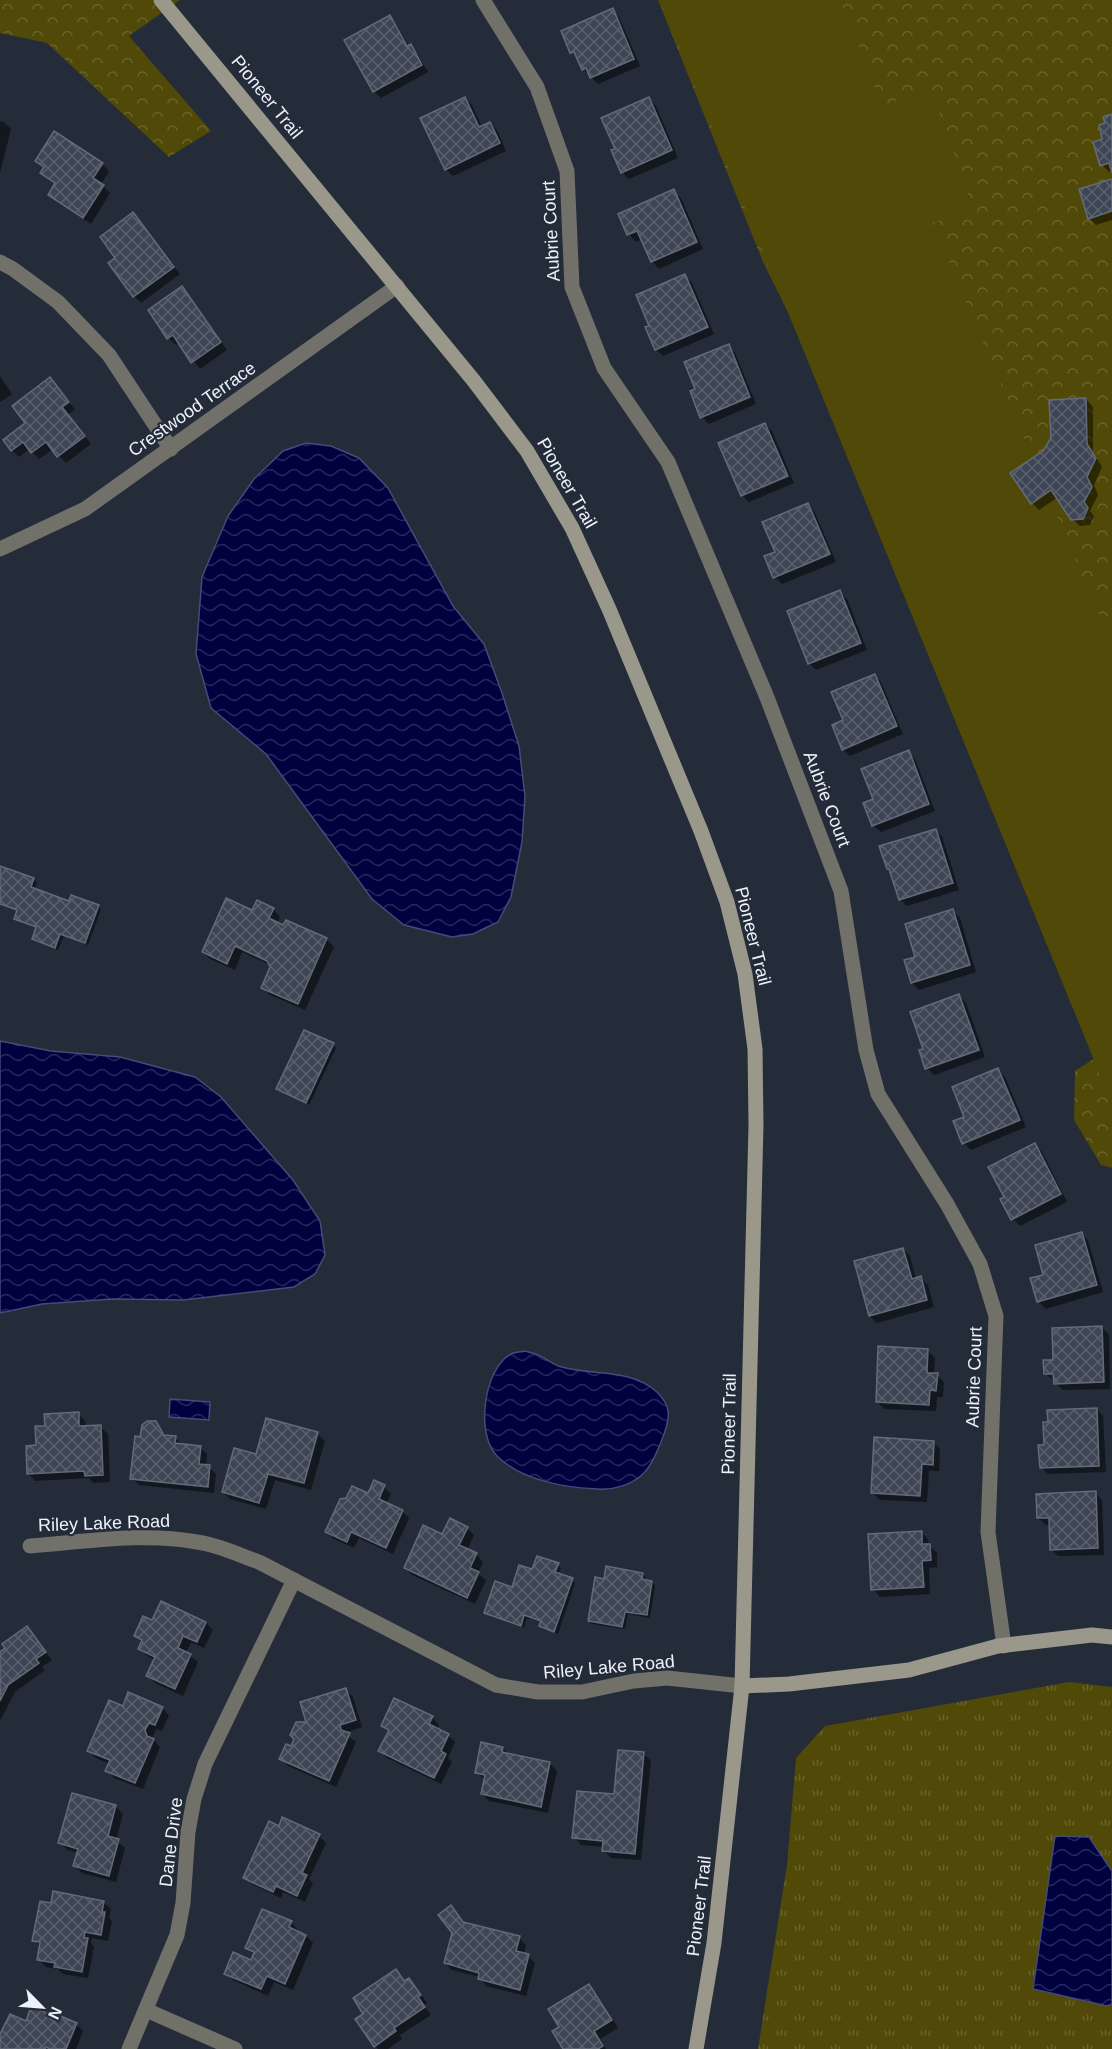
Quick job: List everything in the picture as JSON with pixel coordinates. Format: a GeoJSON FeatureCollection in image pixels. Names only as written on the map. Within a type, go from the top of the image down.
{"type":"FeatureCollection","features":[{"type":"Feature","properties":{"kind":"main road","name":"Pioneer Trail"},"geometry":{"type":"LineString","coordinates":[[161,0],[397,286],[527,451],[572,528],[609,609],[701,831],[727,902],[745,974],[755,1049],[756,1125],[742,1686],[714,1943],[696,2049]]}},
{"type":"Feature","properties":{"kind":"main road","name":"Riley Lake Road"},"geometry":{"type":"LineString","coordinates":[[742,1686],[789,1684],[909,1670],[1004,1646],[1092,1635],[1112,1637]]}},
{"type":"Feature","properties":{"kind":"street","name":"Aubrie Court"},"geometry":{"type":"LineString","coordinates":[[483,0],[537,87],[567,171],[572,287],[604,368],[668,462],[766,695],[842,891],[866,1050],[878,1094],[947,1204],[980,1264],[996,1316],[988,1532],[1004,1646]]}},
{"type":"Feature","properties":{"kind":"street"},"geometry":{"type":"LineString","coordinates":[[0,262],[58,302],[109,355],[171,449]]}},
{"type":"Feature","properties":{"kind":"street","name":"Crestwood Terrace"},"geometry":{"type":"LineString","coordinates":[[0,549],[85,509],[397,286]]}},
{"type":"Feature","properties":{"kind":"street","name":"Riley Lake Road"},"geometry":{"type":"LineString","coordinates":[[30,1546],[134,1538],[199,1542],[259,1562],[496,1685],[537,1692],[582,1692],[633,1681],[666,1678],[742,1686]]}},
{"type":"Feature","properties":{"kind":"street","name":"Dane Drive"},"geometry":{"type":"LineString","coordinates":[[129,2049],[177,1935],[183,1903],[188,1832],[194,1799],[205,1764],[294,1580]]}},
{"type":"Feature","properties":{"kind":"street"},"geometry":{"type":"LineString","coordinates":[[146,2010],[235,2049]]}},
{"type":"Feature","properties":{"kind":"green space"},"geometry":{"type":"Polygon","coordinates":[[[0,0],[180,0],[129,36],[211,131],[169,157],[47,43],[0,33],[0,0]]]}},
{"type":"Feature","properties":{"kind":"green space"},"geometry":{"type":"Polygon","coordinates":[[[658,0],[1112,0],[1112,963],[763,262],[658,0]]]}},
{"type":"Feature","properties":{"kind":"green space"},"geometry":{"type":"Polygon","coordinates":[[[660,0],[840,0],[882,106],[931,89],[973,209],[932,223],[1112,645],[1112,1104],[660,0]]]}},
{"type":"Feature","properties":{"kind":"green space"},"geometry":{"type":"Polygon","coordinates":[[[1112,1047],[1112,1168],[1101,1165],[1074,1120],[1075,1071],[1112,1047]]]}},
{"type":"Feature","properties":{"kind":"green space"},"geometry":{"type":"Polygon","coordinates":[[[1069,1682],[1112,1687],[1112,2049],[758,2049],[787,1865],[796,1758],[825,1726],[1069,1682]]]}},
{"type":"Feature","properties":{"kind":"water"},"geometry":{"type":"Polygon","coordinates":[[[306,443],[331,446],[359,458],[388,488],[453,606],[484,644],[502,693],[519,746],[525,796],[522,842],[511,897],[498,922],[473,934],[452,937],[404,925],[372,899],[266,754],[211,708],[196,654],[202,577],[228,516],[254,479],[283,451],[306,443]]]}},
{"type":"Feature","properties":{"kind":"water"},"geometry":{"type":"Polygon","coordinates":[[[0,1041],[51,1051],[120,1057],[195,1077],[221,1097],[293,1180],[320,1221],[325,1255],[315,1274],[294,1287],[183,1300],[113,1299],[42,1304],[0,1313],[0,1041]]]}},
{"type":"Feature","properties":{"kind":"water"},"geometry":{"type":"Polygon","coordinates":[[[525,1351],[562,1367],[635,1379],[657,1392],[667,1405],[667,1425],[652,1461],[644,1473],[634,1481],[616,1488],[572,1487],[531,1477],[497,1456],[490,1446],[486,1433],[486,1402],[489,1387],[502,1361],[511,1354],[525,1351]]]}},
{"type":"Feature","properties":{"kind":"water"},"geometry":{"type":"Polygon","coordinates":[[[170,1399],[210,1402],[209,1420],[169,1417],[170,1399]]]}},
{"type":"Feature","properties":{"kind":"water"},"geometry":{"type":"Polygon","coordinates":[[[1055,1836],[1089,1837],[1112,1871],[1112,2004],[1107,2006],[1033,1989],[1055,1836]]]}},
{"type":"Feature","properties":{"kind":"building"},"geometry":{"type":"Polygon","coordinates":[[[613,8],[634,59],[590,78],[586,68],[582,70],[574,52],[570,53],[561,31],[613,8]]]}},
{"type":"Feature","properties":{"kind":"building"},"geometry":{"type":"Polygon","coordinates":[[[390,15],[407,46],[411,44],[422,65],[373,92],[344,40],[390,15]]]}},
{"type":"Feature","properties":{"kind":"building"},"geometry":{"type":"Polygon","coordinates":[[[465,97],[479,127],[490,122],[500,143],[445,170],[420,118],[465,97]]]}},
{"type":"Feature","properties":{"kind":"building"},"geometry":{"type":"Polygon","coordinates":[[[649,97],[672,150],[621,173],[611,150],[615,149],[601,118],[649,97]]]}},
{"type":"Feature","properties":{"kind":"building"},"geometry":{"type":"Polygon","coordinates":[[[1112,114],[1112,173],[1109,163],[1100,166],[1093,142],[1102,139],[1099,125],[1105,123],[1103,117],[1112,114]]]}},
{"type":"Feature","properties":{"kind":"building"},"geometry":{"type":"Polygon","coordinates":[[[54,131],[103,163],[93,178],[104,185],[83,218],[48,195],[55,183],[40,173],[44,167],[35,161],[54,131]]]}},
{"type":"Feature","properties":{"kind":"building"},"geometry":{"type":"Polygon","coordinates":[[[1112,179],[1112,211],[1088,219],[1079,189],[1112,179]]]}},
{"type":"Feature","properties":{"kind":"building"},"geometry":{"type":"Polygon","coordinates":[[[674,189],[697,242],[651,262],[637,231],[627,235],[618,214],[674,189]]]}},
{"type":"Feature","properties":{"kind":"building"},"geometry":{"type":"Polygon","coordinates":[[[133,212],[174,267],[133,297],[108,263],[115,258],[100,237],[133,212]]]}},
{"type":"Feature","properties":{"kind":"building"},"geometry":{"type":"Polygon","coordinates":[[[685,274],[708,327],[655,350],[645,327],[649,326],[636,295],[685,274]]]}},
{"type":"Feature","properties":{"kind":"building"},"geometry":{"type":"Polygon","coordinates":[[[182,286],[221,342],[191,363],[173,335],[167,339],[148,310],[182,286]]]}},
{"type":"Feature","properties":{"kind":"building"},"geometry":{"type":"Polygon","coordinates":[[[729,344],[750,397],[700,418],[690,391],[695,389],[684,362],[729,344]]]}},
{"type":"Feature","properties":{"kind":"building"},"geometry":{"type":"Polygon","coordinates":[[[50,377],[69,402],[62,407],[85,436],[57,457],[46,442],[31,453],[23,442],[11,451],[3,440],[25,423],[12,406],[50,377]]]}},
{"type":"Feature","properties":{"kind":"building"},"geometry":{"type":"Polygon","coordinates":[[[1086,398],[1087,444],[1096,458],[1087,477],[1092,487],[1084,502],[1088,508],[1083,519],[1071,520],[1051,490],[1031,504],[1010,473],[1043,451],[1051,438],[1049,400],[1086,398]]]}},
{"type":"Feature","properties":{"kind":"building"},"geometry":{"type":"Polygon","coordinates":[[[765,423],[788,476],[741,496],[718,443],[765,423]]]}},
{"type":"Feature","properties":{"kind":"building"},"geometry":{"type":"Polygon","coordinates":[[[808,503],[830,554],[773,578],[764,556],[775,552],[762,522],[808,503]]]}},
{"type":"Feature","properties":{"kind":"building"},"geometry":{"type":"Polygon","coordinates":[[[840,590],[861,643],[808,664],[787,611],[840,590]]]}},
{"type":"Feature","properties":{"kind":"building"},"geometry":{"type":"Polygon","coordinates":[[[875,674],[897,726],[842,750],[832,725],[843,720],[831,692],[875,674]]]}},
{"type":"Feature","properties":{"kind":"building"},"geometry":{"type":"Polygon","coordinates":[[[909,750],[929,804],[872,826],[863,803],[873,799],[861,769],[909,750]]]}},
{"type":"Feature","properties":{"kind":"building"},"geometry":{"type":"Polygon","coordinates":[[[936,829],[953,883],[899,900],[879,846],[936,829]]]}},
{"type":"Feature","properties":{"kind":"building"},"geometry":{"type":"Polygon","coordinates":[[[0,866],[34,878],[31,887],[69,901],[71,895],[99,905],[85,943],[60,934],[55,948],[32,939],[36,927],[14,919],[17,910],[0,904],[0,866]]]}},
{"type":"Feature","properties":{"kind":"building"},"geometry":{"type":"Polygon","coordinates":[[[226,898],[252,910],[257,900],[274,908],[269,918],[283,925],[286,920],[327,938],[298,1004],[261,988],[270,967],[267,961],[235,946],[227,964],[202,952],[226,898]]]}},
{"type":"Feature","properties":{"kind":"building"},"geometry":{"type":"Polygon","coordinates":[[[953,909],[970,965],[911,983],[904,960],[915,957],[905,924],[953,909]]]}},
{"type":"Feature","properties":{"kind":"building"},"geometry":{"type":"Polygon","coordinates":[[[959,994],[979,1050],[925,1069],[919,1050],[923,1049],[910,1012],[959,994]]]}},
{"type":"Feature","properties":{"kind":"building"},"geometry":{"type":"Polygon","coordinates":[[[304,1030],[334,1043],[306,1103],[276,1089],[304,1030]]]}},
{"type":"Feature","properties":{"kind":"building"},"geometry":{"type":"Polygon","coordinates":[[[998,1068],[1020,1120],[962,1144],[953,1121],[964,1117],[952,1087],[998,1068]]]}},
{"type":"Feature","properties":{"kind":"building"},"geometry":{"type":"Polygon","coordinates":[[[1035,1143],[1061,1194],[1011,1220],[1000,1199],[1004,1197],[988,1167],[1035,1143]]]}},
{"type":"Feature","properties":{"kind":"building"},"geometry":{"type":"Polygon","coordinates":[[[1082,1232],[1097,1285],[1037,1302],[1030,1278],[1043,1275],[1035,1245],[1082,1232]]]}},
{"type":"Feature","properties":{"kind":"building"},"geometry":{"type":"Polygon","coordinates":[[[903,1248],[912,1279],[921,1276],[927,1300],[869,1316],[854,1261],[903,1248]]]}},
{"type":"Feature","properties":{"kind":"building"},"geometry":{"type":"Polygon","coordinates":[[[1102,1326],[1104,1382],[1054,1384],[1053,1374],[1044,1374],[1043,1360],[1053,1360],[1052,1328],[1102,1326]]]}},
{"type":"Feature","properties":{"kind":"building"},"geometry":{"type":"Polygon","coordinates":[[[878,1346],[928,1349],[927,1373],[938,1373],[936,1391],[930,1390],[929,1405],[876,1402],[878,1346]]]}},
{"type":"Feature","properties":{"kind":"building"},"geometry":{"type":"Polygon","coordinates":[[[1097,1408],[1099,1466],[1040,1468],[1038,1445],[1044,1445],[1043,1422],[1048,1422],[1047,1410],[1097,1408]]]}},
{"type":"Feature","properties":{"kind":"building"},"geometry":{"type":"Polygon","coordinates":[[[79,1412],[79,1426],[101,1425],[103,1475],[85,1476],[84,1471],[27,1474],[26,1446],[36,1445],[35,1426],[45,1426],[44,1414],[79,1412]]]}},
{"type":"Feature","properties":{"kind":"building"},"geometry":{"type":"Polygon","coordinates":[[[266,1418],[318,1432],[304,1483],[268,1474],[259,1503],[222,1492],[234,1448],[256,1454],[266,1418]]]}},
{"type":"Feature","properties":{"kind":"building"},"geometry":{"type":"Polygon","coordinates":[[[147,1421],[156,1421],[164,1435],[176,1436],[175,1443],[201,1446],[199,1464],[210,1465],[208,1487],[130,1479],[135,1436],[140,1437],[142,1425],[147,1421]]]}},
{"type":"Feature","properties":{"kind":"building"},"geometry":{"type":"Polygon","coordinates":[[[874,1437],[934,1441],[933,1465],[922,1464],[920,1496],[871,1493],[874,1437]]]}},
{"type":"Feature","properties":{"kind":"building"},"geometry":{"type":"Polygon","coordinates":[[[374,1480],[385,1485],[379,1499],[403,1510],[386,1548],[351,1532],[347,1542],[325,1532],[340,1499],[346,1498],[352,1486],[368,1493],[374,1480]]]}},
{"type":"Feature","properties":{"kind":"building"},"geometry":{"type":"Polygon","coordinates":[[[1096,1491],[1098,1548],[1050,1550],[1049,1518],[1037,1518],[1036,1494],[1096,1491]]]}},
{"type":"Feature","properties":{"kind":"building"},"geometry":{"type":"Polygon","coordinates":[[[450,1518],[468,1527],[459,1545],[477,1553],[470,1568],[479,1572],[467,1598],[404,1568],[423,1525],[442,1534],[450,1518]]]}},
{"type":"Feature","properties":{"kind":"building"},"geometry":{"type":"Polygon","coordinates":[[[922,1531],[922,1544],[930,1544],[931,1560],[922,1561],[924,1587],[871,1590],[868,1534],[922,1531]]]}},
{"type":"Feature","properties":{"kind":"building"},"geometry":{"type":"Polygon","coordinates":[[[537,1556],[559,1563],[555,1572],[573,1578],[554,1632],[539,1626],[541,1621],[524,1615],[521,1626],[484,1613],[495,1581],[512,1587],[519,1565],[532,1569],[537,1556]]]}},
{"type":"Feature","properties":{"kind":"building"},"geometry":{"type":"Polygon","coordinates":[[[606,1566],[643,1573],[642,1579],[652,1581],[647,1615],[625,1612],[622,1627],[588,1621],[595,1577],[604,1579],[606,1566]]]}},
{"type":"Feature","properties":{"kind":"building"},"geometry":{"type":"Polygon","coordinates":[[[161,1601],[206,1622],[197,1642],[183,1636],[178,1648],[191,1654],[175,1689],[146,1676],[155,1657],[138,1649],[142,1640],[134,1636],[143,1616],[152,1620],[161,1601]]]}},
{"type":"Feature","properties":{"kind":"building"},"geometry":{"type":"Polygon","coordinates":[[[27,1626],[46,1652],[36,1659],[39,1663],[8,1685],[0,1701],[0,1652],[5,1648],[2,1644],[27,1626]]]}},
{"type":"Feature","properties":{"kind":"building"},"geometry":{"type":"Polygon","coordinates":[[[346,1688],[356,1720],[340,1725],[341,1730],[350,1733],[329,1781],[279,1759],[286,1744],[291,1746],[294,1739],[290,1735],[296,1722],[306,1722],[300,1702],[346,1688]]]}},
{"type":"Feature","properties":{"kind":"building"},"geometry":{"type":"Polygon","coordinates":[[[128,1692],[163,1707],[155,1725],[149,1723],[145,1730],[147,1736],[154,1739],[135,1783],[105,1771],[110,1760],[87,1751],[109,1700],[123,1706],[128,1692]]]}},
{"type":"Feature","properties":{"kind":"building"},"geometry":{"type":"Polygon","coordinates":[[[394,1698],[433,1716],[429,1724],[449,1734],[441,1751],[446,1754],[434,1778],[378,1751],[389,1730],[381,1726],[394,1698]]]}},
{"type":"Feature","properties":{"kind":"building"},"geometry":{"type":"Polygon","coordinates":[[[481,1742],[503,1747],[502,1752],[550,1762],[541,1807],[481,1794],[485,1775],[475,1773],[481,1742]]]}},
{"type":"Feature","properties":{"kind":"building"},"geometry":{"type":"Polygon","coordinates":[[[618,1750],[644,1752],[635,1854],[602,1851],[603,1841],[572,1838],[577,1791],[614,1794],[618,1750]]]}},
{"type":"Feature","properties":{"kind":"building"},"geometry":{"type":"Polygon","coordinates":[[[72,1793],[116,1805],[108,1836],[119,1839],[109,1876],[73,1866],[78,1849],[58,1843],[72,1793]]]}},
{"type":"Feature","properties":{"kind":"building"},"geometry":{"type":"Polygon","coordinates":[[[282,1817],[320,1834],[302,1873],[307,1875],[297,1896],[276,1886],[273,1892],[243,1878],[269,1821],[279,1826],[282,1817]]]}},
{"type":"Feature","properties":{"kind":"building"},"geometry":{"type":"Polygon","coordinates":[[[53,1891],[104,1901],[102,1912],[105,1912],[101,1935],[85,1932],[84,1938],[88,1938],[82,1972],[54,1967],[55,1963],[37,1960],[40,1942],[32,1941],[40,1901],[51,1903],[53,1891]]]}},
{"type":"Feature","properties":{"kind":"building"},"geometry":{"type":"Polygon","coordinates":[[[451,1905],[463,1922],[520,1936],[516,1951],[529,1954],[520,1990],[478,1979],[479,1973],[444,1963],[452,1933],[438,1915],[451,1905]]]}},
{"type":"Feature","properties":{"kind":"building"},"geometry":{"type":"Polygon","coordinates":[[[262,1909],[292,1921],[289,1927],[306,1935],[285,1984],[267,1976],[261,1989],[224,1974],[233,1952],[251,1960],[254,1952],[245,1948],[262,1909]]]}},
{"type":"Feature","properties":{"kind":"building"},"geometry":{"type":"Polygon","coordinates":[[[396,1969],[404,1981],[409,1978],[421,1995],[418,1997],[425,2007],[394,2028],[396,2031],[374,2047],[355,2019],[363,2014],[353,1998],[396,1969]]]}},
{"type":"Feature","properties":{"kind":"building"},"geometry":{"type":"Polygon","coordinates":[[[589,1984],[612,2020],[594,2031],[603,2046],[598,2049],[563,2049],[552,2031],[559,2027],[548,2009],[589,1984]]]}},
{"type":"Feature","properties":{"kind":"building"},"geometry":{"type":"Polygon","coordinates":[[[32,2004],[77,2023],[66,2049],[46,2047],[45,2049],[0,2049],[0,2034],[10,2014],[26,2021],[32,2004]]]}}]}
